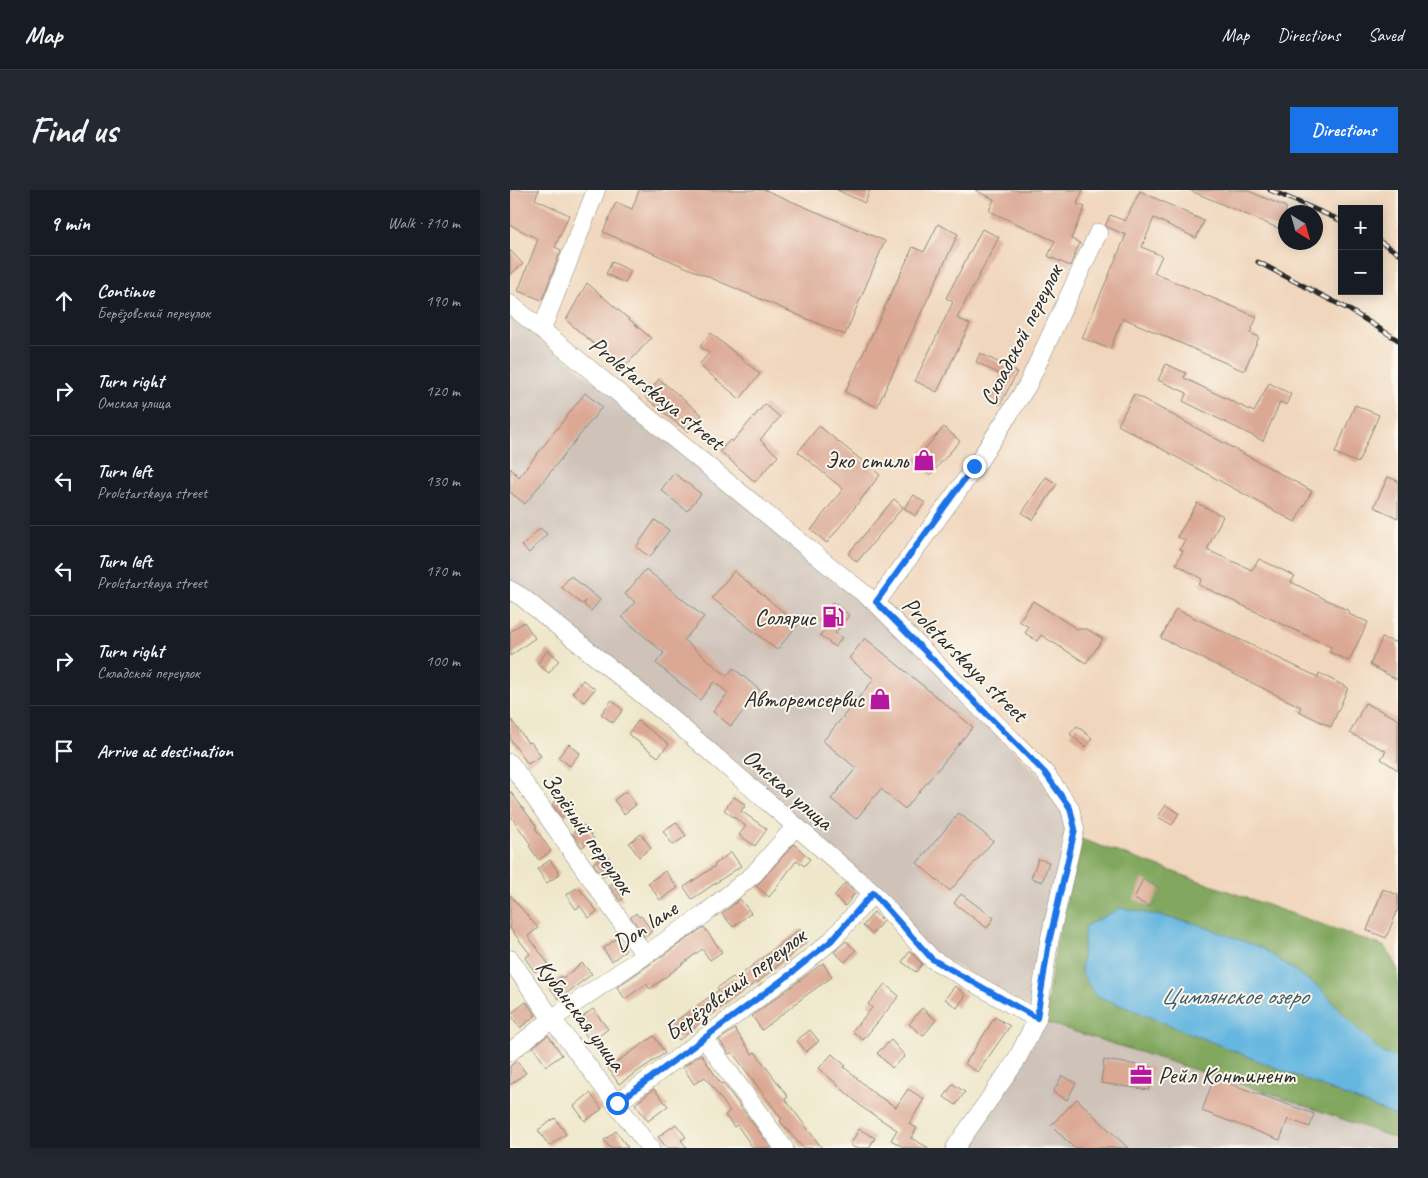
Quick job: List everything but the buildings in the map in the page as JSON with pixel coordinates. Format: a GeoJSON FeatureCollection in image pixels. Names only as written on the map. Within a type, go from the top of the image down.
{"type":"FeatureCollection","features":[{"type":"Feature","properties":{"kind":"street"},"geometry":{"type":"LineString","coordinates":[[542,329],[596,190]]}},
{"type":"Feature","properties":{"kind":"street","name":"Складской переулок"},"geometry":{"type":"LineString","coordinates":[[876,602],[974,466],[1026,386],[1098,233]]}},
{"type":"Feature","properties":{"kind":"street","name":"Proletarskaya street"},"geometry":{"type":"LineString","coordinates":[[510,304],[876,602],[1045,773],[1070,808],[1075,829],[1049,942],[1037,1018],[1016,1061],[955,1148]]}},
{"type":"Feature","properties":{"kind":"street","name":"Омская улица"},"geometry":{"type":"LineString","coordinates":[[514,598],[664,712],[873,893],[932,959],[1037,1018]]}},
{"type":"Feature","properties":{"kind":"street","name":"Зелёный переулок"},"geometry":{"type":"LineString","coordinates":[[510,763],[644,954]]}},
{"type":"Feature","properties":{"kind":"street","name":"Don lane"},"geometry":{"type":"LineString","coordinates":[[510,1052],[552,1019],[644,954],[702,916],[754,874],[795,827]]}},
{"type":"Feature","properties":{"kind":"street","name":"Берёзовский переулок"},"geometry":{"type":"LineString","coordinates":[[617,1103],[789,975],[831,941],[873,893]]}},
{"type":"Feature","properties":{"kind":"street","name":"Кубанская улица"},"geometry":{"type":"LineString","coordinates":[[510,960],[552,1019],[650,1148]]}},
{"type":"Feature","properties":{"kind":"street"},"geometry":{"type":"LineString","coordinates":[[704,1038],[784,1148]]}},
{"type":"Feature","properties":{"kind":"shaded area"},"geometry":{"type":"Polygon","coordinates":[[[510,190],[588,190],[538,318],[510,295],[510,190]]]}},
{"type":"Feature","properties":{"kind":"shaded area"},"geometry":{"type":"Polygon","coordinates":[[[603,190],[1398,190],[1398,970],[1386,947],[1081,839],[550,326],[603,190]]]}},
{"type":"Feature","properties":{"kind":"shaded area"},"geometry":{"type":"Polygon","coordinates":[[[510,313],[874,608],[1041,778],[1063,812],[1066,829],[1030,1008],[933,953],[510,582],[510,313]]]}},
{"type":"Feature","properties":{"kind":"shaded area"},"geometry":{"type":"Polygon","coordinates":[[[1044,1022],[1278,1096],[1398,1139],[1398,1148],[963,1148],[1044,1022]]]}},
{"type":"Feature","properties":{"kind":"green space"},"geometry":{"type":"Polygon","coordinates":[[[1081,839],[1386,947],[1398,970],[1398,1139],[1278,1096],[1044,1022],[1056,944],[1081,839]]]}},
{"type":"Feature","properties":{"kind":"water","name":"Цимлянское озеро"},"geometry":{"type":"Polygon","coordinates":[[[1121,908],[1194,923],[1262,948],[1321,989],[1382,1053],[1398,1057],[1398,1117],[1095,995],[1081,972],[1085,926],[1121,908]]]}},
{"type":"Feature","properties":{"kind":"railway"},"geometry":{"type":"LineString","coordinates":[[1270,190],[1338,219]]}},
{"type":"Feature","properties":{"kind":"railway"},"geometry":{"type":"LineString","coordinates":[[1383,244],[1398,253]]}},
{"type":"Feature","properties":{"kind":"railway"},"geometry":{"type":"LineString","coordinates":[[1258,262],[1348,309],[1398,340]]}},
{"type":"Feature","properties":{"kind":"place","name":"Эко стиль"},"geometry":{"type":"Point","coordinates":[924,460]}},
{"type":"Feature","properties":{"kind":"place","name":"Солярис"},"geometry":{"type":"Point","coordinates":[833,617]}},
{"type":"Feature","properties":{"kind":"place","name":"Авторемсервис"},"geometry":{"type":"Point","coordinates":[880,699]}},
{"type":"Feature","properties":{"kind":"place","name":"Рейл Континент"},"geometry":{"type":"Point","coordinates":[1141,1075]}},
{"type":"Feature","properties":{"kind":"route"},"geometry":{"type":"LineString","coordinates":[[617,1103],[789,975],[831,941],[873,893],[932,959],[1037,1018],[1049,942],[1075,829],[1070,808],[1045,773],[876,602],[974,466]]}}]}
